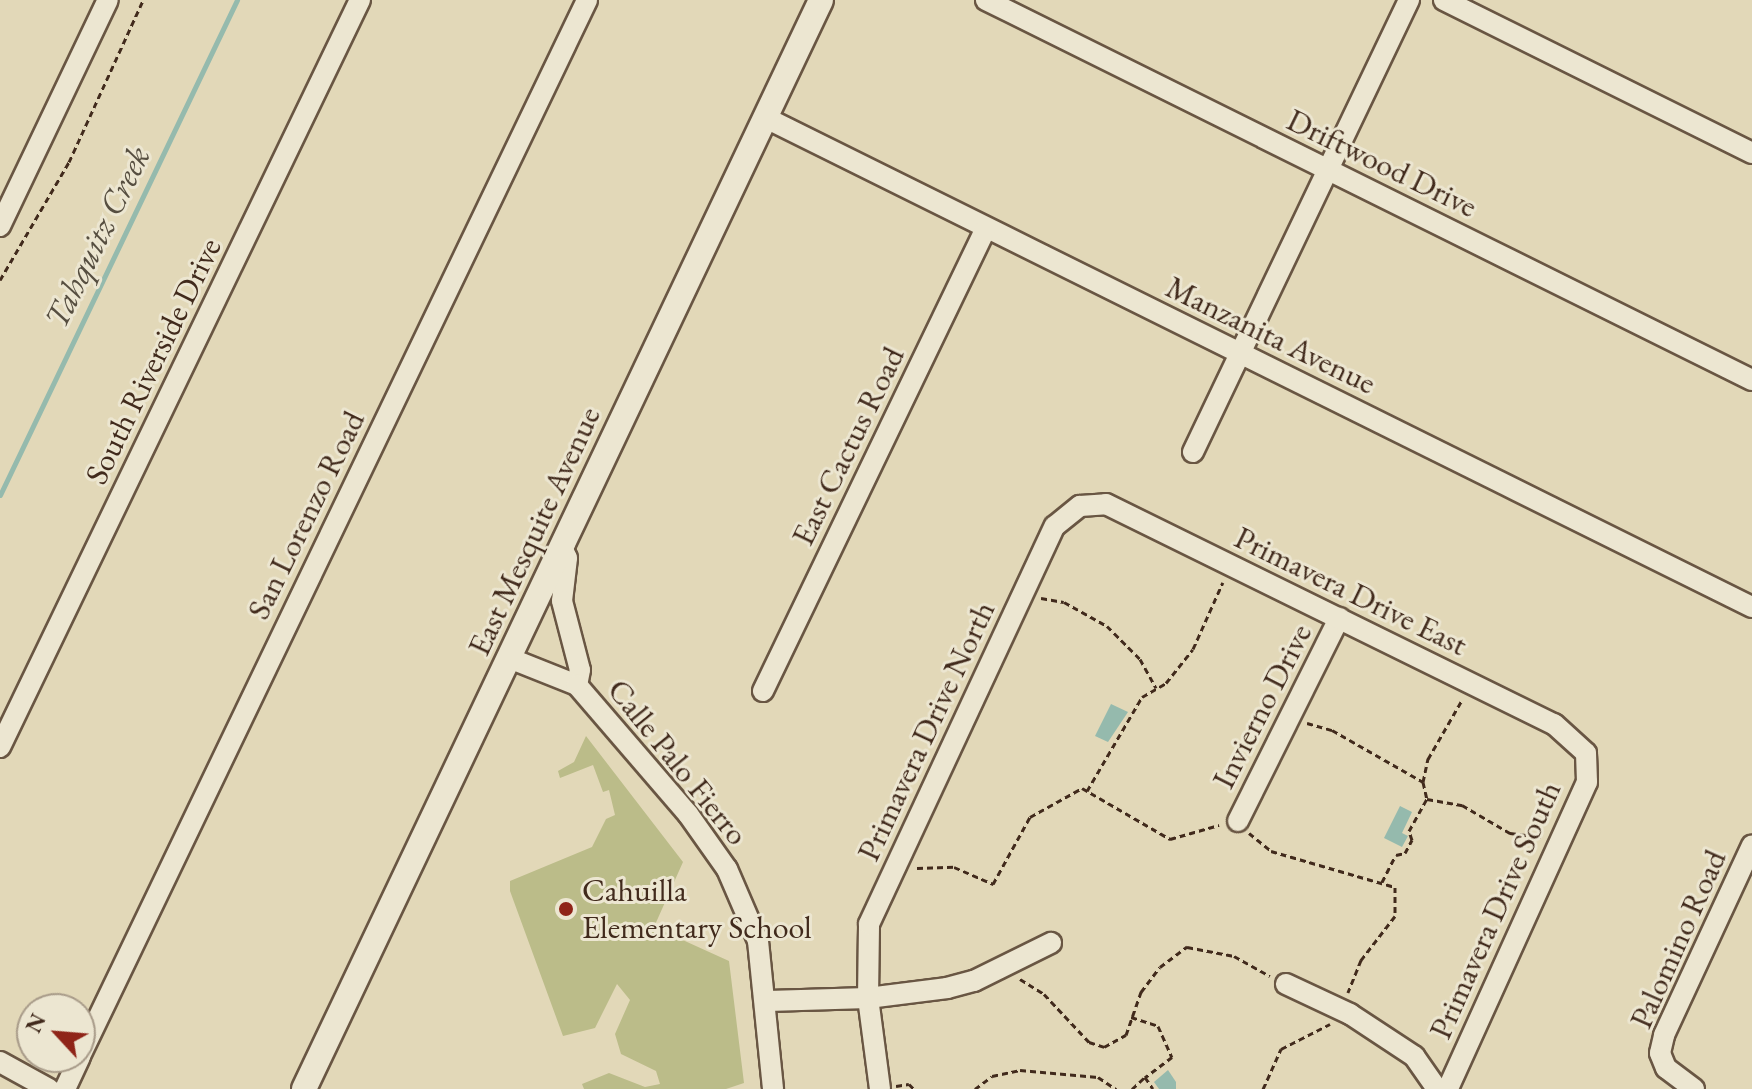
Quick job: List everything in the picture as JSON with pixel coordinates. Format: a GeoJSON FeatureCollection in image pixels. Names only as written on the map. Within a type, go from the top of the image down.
{"type":"FeatureCollection","features":[{"type":"Feature","properties":{"kind":"street"},"geometry":{"type":"LineString","coordinates":[[0,226],[108,0]]}},
{"type":"Feature","properties":{"kind":"street","name":"South Riverside Drive"},"geometry":{"type":"LineString","coordinates":[[0,747],[360,0]]}},
{"type":"Feature","properties":{"kind":"street","name":"San Lorenzo Road"},"geometry":{"type":"LineString","coordinates":[[96,1024],[587,0]]}},
{"type":"Feature","properties":{"kind":"street","name":"East Mesquite Avenue"},"geometry":{"type":"LineString","coordinates":[[304,1089],[821,0]]}},
{"type":"Feature","properties":{"kind":"street","name":"Driftwood Drive"},"geometry":{"type":"LineString","coordinates":[[986,0],[1752,380]]}},
{"type":"Feature","properties":{"kind":"street"},"geometry":{"type":"LineString","coordinates":[[1193,452],[1409,0]]}},
{"type":"Feature","properties":{"kind":"street"},"geometry":{"type":"LineString","coordinates":[[1444,0],[1752,153]]}},
{"type":"Feature","properties":{"kind":"street","name":"Manzanita Avenue"},"geometry":{"type":"LineString","coordinates":[[764,117],[1752,607]]}},
{"type":"Feature","properties":{"kind":"street","name":"East Cactus Road"},"geometry":{"type":"LineString","coordinates":[[763,691],[986,228]]}},
{"type":"Feature","properties":{"kind":"street","name":"Primavera Drive East"},"geometry":{"type":"LineString","coordinates":[[1080,506],[1106,504],[1228,563],[1554,724],[1586,753]]}},
{"type":"Feature","properties":{"kind":"street","name":"Primavera Drive North"},"geometry":{"type":"LineString","coordinates":[[880,1089],[868,998],[869,924],[1055,526],[1080,506]]}},
{"type":"Feature","properties":{"kind":"street"},"geometry":{"type":"LineString","coordinates":[[562,547],[567,558],[563,611],[580,670],[577,685]]}},
{"type":"Feature","properties":{"kind":"street","name":"Invierno Drive"},"geometry":{"type":"LineString","coordinates":[[1238,821],[1339,618]]}},
{"type":"Feature","properties":{"kind":"street","name":"Calle Palo Fierro"},"geometry":{"type":"LineString","coordinates":[[509,658],[577,685],[688,814],[727,869],[758,941],[768,1001],[773,1089]]}},
{"type":"Feature","properties":{"kind":"street","name":"Primavera Drive South"},"geometry":{"type":"LineString","coordinates":[[1448,1089],[1587,782],[1586,753]]}},
{"type":"Feature","properties":{"kind":"street","name":"Palomino Road"},"geometry":{"type":"LineString","coordinates":[[1694,1089],[1666,1068],[1662,1044],[1746,872],[1752,845]]}},
{"type":"Feature","properties":{"kind":"street"},"geometry":{"type":"LineString","coordinates":[[768,1001],[868,998],[947,988],[1051,943]]}},
{"type":"Feature","properties":{"kind":"street"},"geometry":{"type":"LineString","coordinates":[[1286,984],[1341,1010],[1414,1056],[1437,1089]]}},
{"type":"Feature","properties":{"kind":"street"},"geometry":{"type":"LineString","coordinates":[[0,1062],[49,1089]]}},
{"type":"Feature","properties":{"kind":"path"},"geometry":{"type":"LineString","coordinates":[[0,280],[69,162],[143,0]]}},
{"type":"Feature","properties":{"kind":"path"},"geometry":{"type":"LineString","coordinates":[[1087,791],[1142,697],[1176,673],[1193,649],[1228,563]]}},
{"type":"Feature","properties":{"kind":"path"},"geometry":{"type":"LineString","coordinates":[[1021,600],[1048,597],[1107,626],[1140,659],[1156,688]]}},
{"type":"Feature","properties":{"kind":"path"},"geometry":{"type":"LineString","coordinates":[[1382,882],[1396,855],[1405,853],[1412,840],[1409,831],[1427,799],[1423,782],[1428,759],[1471,683]]}},
{"type":"Feature","properties":{"kind":"path"},"geometry":{"type":"LineString","coordinates":[[1289,718],[1332,730],[1423,782]]}},
{"type":"Feature","properties":{"kind":"path"},"geometry":{"type":"LineString","coordinates":[[894,870],[954,867],[993,884],[1030,817],[1082,788],[1170,839],[1238,821],[1262,847],[1395,887],[1395,916],[1361,960],[1341,1010],[1326,1028],[1281,1049],[1263,1089]]}},
{"type":"Feature","properties":{"kind":"path"},"geometry":{"type":"LineString","coordinates":[[1427,799],[1462,805],[1510,833],[1560,838]]}},
{"type":"Feature","properties":{"kind":"path"},"geometry":{"type":"LineString","coordinates":[[1006,965],[1044,994],[1089,1042],[1104,1047],[1119,1043],[1160,967],[1187,947],[1234,956],[1286,984]]}},
{"type":"Feature","properties":{"kind":"path"},"geometry":{"type":"LineString","coordinates":[[1131,1017],[1158,1026],[1172,1057],[1132,1089]]}},
{"type":"Feature","properties":{"kind":"path"},"geometry":{"type":"LineString","coordinates":[[975,1089],[992,1076],[1020,1070],[1098,1077],[1114,1089]]}},
{"type":"Feature","properties":{"kind":"path"},"geometry":{"type":"LineString","coordinates":[[1145,1077],[1153,1089]]}},
{"type":"Feature","properties":{"kind":"green space"},"geometry":{"type":"Polygon","coordinates":[[[586,736],[683,862],[654,927],[729,961],[744,1083],[726,1089],[584,1089],[582,1084],[609,1073],[645,1087],[660,1084],[656,1071],[621,1054],[615,1034],[630,1000],[617,984],[595,1028],[563,1036],[510,891],[510,881],[592,847],[606,819],[615,815],[609,790],[603,792],[593,765],[560,778],[558,771],[574,762],[586,736]]]}},
{"type":"Feature","properties":{"kind":"water"},"geometry":{"type":"Polygon","coordinates":[[[1111,704],[1128,712],[1108,742],[1095,736],[1111,704]]]}},
{"type":"Feature","properties":{"kind":"water"},"geometry":{"type":"Polygon","coordinates":[[[1400,806],[1412,812],[1402,833],[1408,836],[1402,847],[1384,838],[1400,806]]]}},
{"type":"Feature","properties":{"kind":"water"},"geometry":{"type":"Polygon","coordinates":[[[1168,1070],[1176,1082],[1176,1089],[1159,1089],[1154,1082],[1168,1070]]]}},
{"type":"Feature","properties":{"kind":"waterway","name":"Tahquitz Creek"},"geometry":{"type":"LineString","coordinates":[[0,495],[237,0]]}},
{"type":"Feature","properties":{"kind":"place","name":"Cahuilla Elementary School"},"geometry":{"type":"Point","coordinates":[566,909]}}]}
